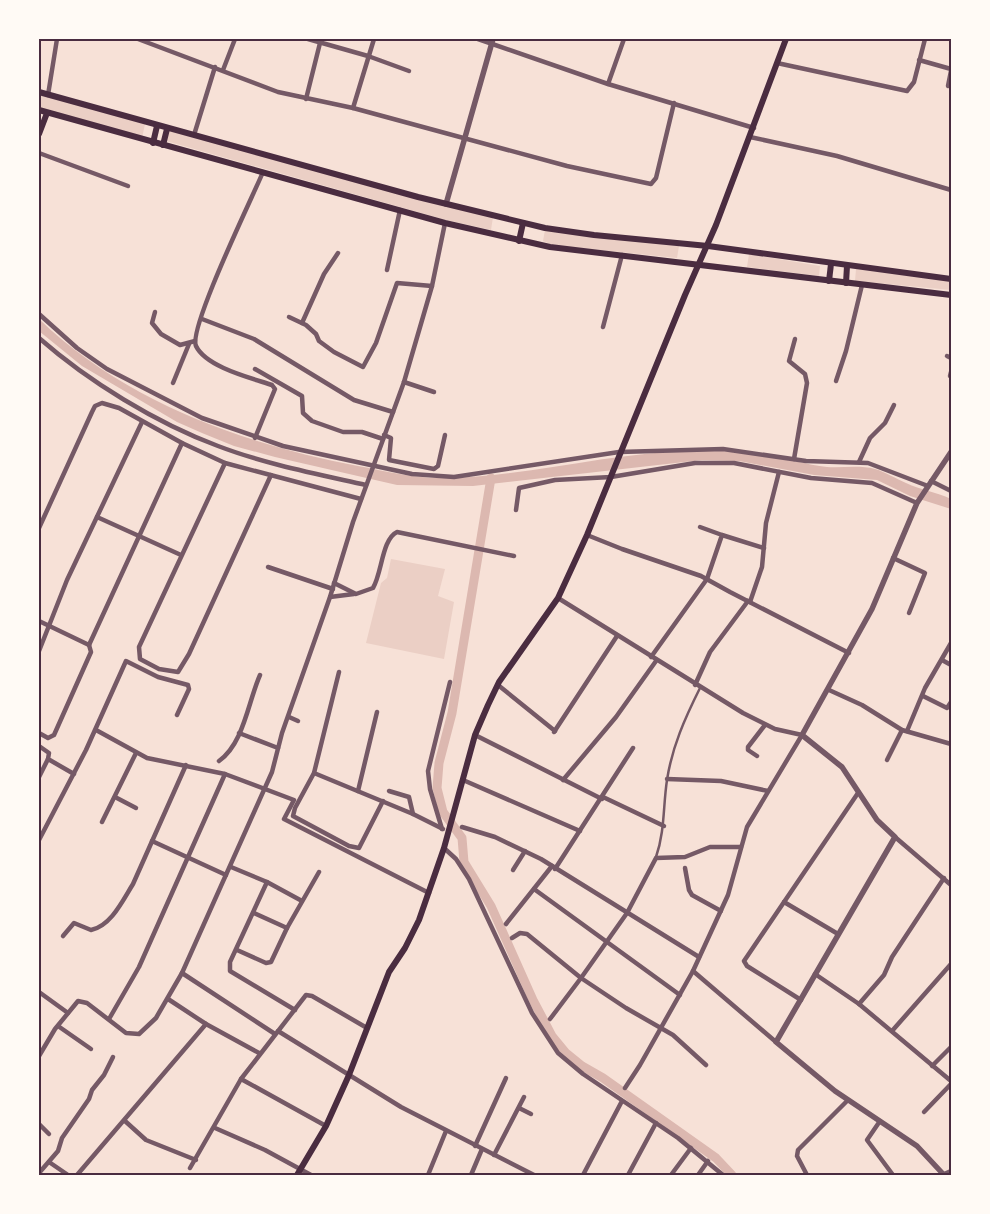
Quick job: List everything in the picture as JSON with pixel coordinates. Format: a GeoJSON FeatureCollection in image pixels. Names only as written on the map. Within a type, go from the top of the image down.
{"type":"FeatureCollection","features":[{"type":"Feature","properties":{"kind":"main road"},"geometry":{"type":"LineString","coordinates":[[298,1173],[326,1126],[349,1075],[389,972],[411,938],[429,894],[444,848],[446,829],[457,801],[475,735],[498,685],[558,598],[587,535],[698,264],[708,246],[786,39]]}},
{"type":"Feature","properties":{"kind":"main road"},"geometry":{"type":"LineString","coordinates":[[39,92],[167,129],[522,223],[594,235],[708,246],[951,279]]}},
{"type":"Feature","properties":{"kind":"main road"},"geometry":{"type":"LineString","coordinates":[[39,110],[446,223],[519,241],[550,247],[951,295]]}},
{"type":"Feature","properties":{"kind":"main road"},"geometry":{"type":"LineString","coordinates":[[39,134],[48,113]]}},
{"type":"Feature","properties":{"kind":"main road"},"geometry":{"type":"LineString","coordinates":[[154,143],[157,126]]}},
{"type":"Feature","properties":{"kind":"main road"},"geometry":{"type":"LineString","coordinates":[[162,145],[167,129]]}},
{"type":"Feature","properties":{"kind":"main road"},"geometry":{"type":"LineString","coordinates":[[519,241],[522,223]]}},
{"type":"Feature","properties":{"kind":"main road"},"geometry":{"type":"LineString","coordinates":[[829,281],[830,264]]}},
{"type":"Feature","properties":{"kind":"main road"},"geometry":{"type":"LineString","coordinates":[[846,283],[847,266]]}},
{"type":"Feature","properties":{"kind":"street"},"geometry":{"type":"LineString","coordinates":[[48,95],[57,39]]}},
{"type":"Feature","properties":{"kind":"street"},"geometry":{"type":"LineString","coordinates":[[138,39],[223,70],[250,83],[306,99],[353,108],[567,166],[651,184],[656,178],[674,103]]}},
{"type":"Feature","properties":{"kind":"street"},"geometry":{"type":"LineString","coordinates":[[223,70],[235,39]]}},
{"type":"Feature","properties":{"kind":"street"},"geometry":{"type":"LineString","coordinates":[[308,39],[320,40],[409,72]]}},
{"type":"Feature","properties":{"kind":"street"},"geometry":{"type":"LineString","coordinates":[[353,108],[374,39]]}},
{"type":"Feature","properties":{"kind":"street"},"geometry":{"type":"LineString","coordinates":[[478,39],[492,41],[608,84],[754,128]]}},
{"type":"Feature","properties":{"kind":"street"},"geometry":{"type":"LineString","coordinates":[[608,84],[624,39]]}},
{"type":"Feature","properties":{"kind":"street"},"geometry":{"type":"LineString","coordinates":[[778,63],[907,91],[914,82],[925,39]]}},
{"type":"Feature","properties":{"kind":"street"},"geometry":{"type":"LineString","coordinates":[[306,99],[320,40]]}},
{"type":"Feature","properties":{"kind":"street"},"geometry":{"type":"LineString","coordinates":[[446,204],[492,41]]}},
{"type":"Feature","properties":{"kind":"street"},"geometry":{"type":"LineString","coordinates":[[919,60],[951,70],[948,86]]}},
{"type":"Feature","properties":{"kind":"street"},"geometry":{"type":"LineString","coordinates":[[194,135],[215,67]]}},
{"type":"Feature","properties":{"kind":"street"},"geometry":{"type":"LineString","coordinates":[[750,137],[837,156],[951,190]]}},
{"type":"Feature","properties":{"kind":"street"},"geometry":{"type":"LineString","coordinates":[[39,153],[128,186]]}},
{"type":"Feature","properties":{"kind":"street"},"geometry":{"type":"LineString","coordinates":[[155,312],[152,323],[157,331],[178,344],[189,344],[195,341],[226,254],[264,172]]}},
{"type":"Feature","properties":{"kind":"street"},"geometry":{"type":"LineString","coordinates":[[387,270],[400,210]]}},
{"type":"Feature","properties":{"kind":"street"},"geometry":{"type":"LineString","coordinates":[[39,1056],[41,1047],[75,1003],[81,1001],[109,1019],[126,1033],[139,1034],[152,1023],[182,973],[266,789],[366,484],[404,382],[432,286],[446,223]]}},
{"type":"Feature","properties":{"kind":"street"},"geometry":{"type":"LineString","coordinates":[[302,323],[324,274],[338,254]]}},
{"type":"Feature","properties":{"kind":"street"},"geometry":{"type":"LineString","coordinates":[[603,327],[622,255]]}},
{"type":"Feature","properties":{"kind":"street"},"geometry":{"type":"LineString","coordinates":[[289,317],[312,330],[319,341],[349,361],[363,367],[374,348],[397,283],[432,286]]}},
{"type":"Feature","properties":{"kind":"street"},"geometry":{"type":"LineString","coordinates":[[836,381],[846,351],[862,284]]}},
{"type":"Feature","properties":{"kind":"street"},"geometry":{"type":"LineString","coordinates":[[39,314],[77,348],[112,372],[180,408],[255,438],[283,446],[412,474],[454,477],[619,454],[723,449],[829,463],[859,462],[877,466],[928,485],[951,491]]}},
{"type":"Feature","properties":{"kind":"street"},"geometry":{"type":"LineString","coordinates":[[202,319],[254,339],[354,400],[393,412]]}},
{"type":"Feature","properties":{"kind":"street"},"geometry":{"type":"LineString","coordinates":[[39,338],[91,378],[178,429],[235,452],[366,484]]}},
{"type":"Feature","properties":{"kind":"street"},"geometry":{"type":"LineString","coordinates":[[794,459],[807,383],[805,374],[789,361],[795,339]]}},
{"type":"Feature","properties":{"kind":"street"},"geometry":{"type":"LineString","coordinates":[[195,341],[201,352],[226,369],[272,385],[275,389],[255,438]]}},
{"type":"Feature","properties":{"kind":"street"},"geometry":{"type":"LineString","coordinates":[[173,384],[189,344]]}},
{"type":"Feature","properties":{"kind":"street"},"geometry":{"type":"LineString","coordinates":[[255,369],[302,396],[303,413],[312,421],[343,432],[362,432],[391,438],[389,460],[434,469],[438,466],[445,435]]}},
{"type":"Feature","properties":{"kind":"street"},"geometry":{"type":"LineString","coordinates":[[404,382],[434,392]]}},
{"type":"Feature","properties":{"kind":"street"},"geometry":{"type":"LineString","coordinates":[[39,528],[92,412],[99,403],[107,404],[225,463],[361,499]]}},
{"type":"Feature","properties":{"kind":"street"},"geometry":{"type":"LineString","coordinates":[[859,462],[870,438],[885,423],[894,405]]}},
{"type":"Feature","properties":{"kind":"street"},"geometry":{"type":"LineString","coordinates":[[39,651],[97,517],[142,422]]}},
{"type":"Feature","properties":{"kind":"street"},"geometry":{"type":"LineString","coordinates":[[39,733],[51,737],[91,652],[90,645],[114,587],[140,537],[182,443]]}},
{"type":"Feature","properties":{"kind":"street"},"geometry":{"type":"LineString","coordinates":[[624,1088],[680,995],[721,911],[732,885],[741,847],[750,822],[829,690],[872,609],[918,501],[951,452]]}},
{"type":"Feature","properties":{"kind":"street"},"geometry":{"type":"LineString","coordinates":[[225,463],[180,555],[138,652],[140,659],[150,665],[168,671],[176,672],[180,670],[271,475]]}},
{"type":"Feature","properties":{"kind":"street"},"geometry":{"type":"LineString","coordinates":[[516,510],[520,487],[570,478],[612,475],[695,463],[734,463],[824,480],[872,483],[918,501]]}},
{"type":"Feature","properties":{"kind":"street"},"geometry":{"type":"LineString","coordinates":[[695,685],[710,652],[749,601],[761,574],[767,518],[779,472]]}},
{"type":"Feature","properties":{"kind":"street"},"geometry":{"type":"LineString","coordinates":[[97,517],[180,555]]}},
{"type":"Feature","properties":{"kind":"street"},"geometry":{"type":"LineString","coordinates":[[700,527],[764,548]]}},
{"type":"Feature","properties":{"kind":"street"},"geometry":{"type":"LineString","coordinates":[[330,597],[356,594],[373,588],[381,571],[388,540],[395,533],[514,556]]}},
{"type":"Feature","properties":{"kind":"street"},"geometry":{"type":"LineString","coordinates":[[587,535],[707,579],[849,653]]}},
{"type":"Feature","properties":{"kind":"street"},"geometry":{"type":"LineString","coordinates":[[651,657],[707,579],[722,535]]}},
{"type":"Feature","properties":{"kind":"street"},"geometry":{"type":"LineString","coordinates":[[894,558],[925,573],[910,612]]}},
{"type":"Feature","properties":{"kind":"street"},"geometry":{"type":"LineString","coordinates":[[268,567],[333,588]]}},
{"type":"Feature","properties":{"kind":"street"},"geometry":{"type":"LineString","coordinates":[[334,583],[356,594]]}},
{"type":"Feature","properties":{"kind":"street"},"geometry":{"type":"LineString","coordinates":[[558,598],[695,685],[765,725],[802,734],[842,767],[878,820],[951,885]]}},
{"type":"Feature","properties":{"kind":"street"},"geometry":{"type":"LineString","coordinates":[[39,621],[90,645]]}},
{"type":"Feature","properties":{"kind":"street"},"geometry":{"type":"LineString","coordinates":[[498,685],[555,731],[617,636]]}},
{"type":"Feature","properties":{"kind":"street"},"geometry":{"type":"LineString","coordinates":[[887,760],[951,643]]}},
{"type":"Feature","properties":{"kind":"street"},"geometry":{"type":"LineString","coordinates":[[942,660],[951,665]]}},
{"type":"Feature","properties":{"kind":"street"},"geometry":{"type":"LineString","coordinates":[[39,840],[96,730],[126,661],[158,676],[188,685],[189,688],[177,715]]}},
{"type":"Feature","properties":{"kind":"street"},"geometry":{"type":"LineString","coordinates":[[563,780],[616,717],[656,661]]}},
{"type":"Feature","properties":{"kind":"street"},"geometry":{"type":"LineString","coordinates":[[339,672],[314,773],[295,808],[294,816],[349,846],[358,848],[362,846],[383,801]]}},
{"type":"Feature","properties":{"kind":"street"},"geometry":{"type":"LineString","coordinates":[[219,761],[226,756],[239,733],[260,675]]}},
{"type":"Feature","properties":{"kind":"street"},"geometry":{"type":"LineString","coordinates":[[446,829],[430,788],[428,771],[450,682]]}},
{"type":"Feature","properties":{"kind":"street"},"geometry":{"type":"LineString","coordinates":[[829,690],[862,705],[904,730],[951,744]]}},
{"type":"Feature","properties":{"kind":"street"},"geometry":{"type":"LineString","coordinates":[[923,696],[947,708],[951,702]]}},
{"type":"Feature","properties":{"kind":"street"},"geometry":{"type":"LineString","coordinates":[[358,791],[377,712]]}},
{"type":"Feature","properties":{"kind":"street"},"geometry":{"type":"LineString","coordinates":[[289,716],[298,721]]}},
{"type":"Feature","properties":{"kind":"street"},"geometry":{"type":"LineString","coordinates":[[756,756],[747,748],[765,725]]}},
{"type":"Feature","properties":{"kind":"street"},"geometry":{"type":"LineString","coordinates":[[96,730],[146,758],[225,774],[294,800],[284,819],[429,894]]}},
{"type":"Feature","properties":{"kind":"street"},"geometry":{"type":"LineString","coordinates":[[239,733],[278,748]]}},
{"type":"Feature","properties":{"kind":"street"},"geometry":{"type":"LineString","coordinates":[[475,735],[563,780],[664,826]]}},
{"type":"Feature","properties":{"kind":"street"},"geometry":{"type":"LineString","coordinates":[[39,746],[49,753],[39,777]]}},
{"type":"Feature","properties":{"kind":"street"},"geometry":{"type":"LineString","coordinates":[[506,924],[554,867],[580,831],[603,798],[633,748]]}},
{"type":"Feature","properties":{"kind":"street"},"geometry":{"type":"LineString","coordinates":[[102,822],[136,754]]}},
{"type":"Feature","properties":{"kind":"street"},"geometry":{"type":"LineString","coordinates":[[48,759],[74,774]]}},
{"type":"Feature","properties":{"kind":"street"},"geometry":{"type":"LineString","coordinates":[[64,936],[72,924],[94,930],[112,915],[133,884],[186,765]]}},
{"type":"Feature","properties":{"kind":"street"},"geometry":{"type":"LineString","coordinates":[[314,773],[446,829]]}},
{"type":"Feature","properties":{"kind":"street"},"geometry":{"type":"LineString","coordinates":[[109,1019],[139,968],[225,774]]}},
{"type":"Feature","properties":{"kind":"street"},"geometry":{"type":"LineString","coordinates":[[667,778],[721,781],[768,791]]}},
{"type":"Feature","properties":{"kind":"street"},"geometry":{"type":"LineString","coordinates":[[462,780],[580,831]]}},
{"type":"Feature","properties":{"kind":"street"},"geometry":{"type":"LineString","coordinates":[[389,791],[409,797],[413,814]]}},
{"type":"Feature","properties":{"kind":"street"},"geometry":{"type":"LineString","coordinates":[[801,1000],[747,966],[744,960],[858,793]]}},
{"type":"Feature","properties":{"kind":"street"},"geometry":{"type":"LineString","coordinates":[[115,797],[136,808]]}},
{"type":"Feature","properties":{"kind":"street"},"geometry":{"type":"LineString","coordinates":[[462,827],[495,836],[525,851],[699,957]]}},
{"type":"Feature","properties":{"kind":"street"},"geometry":{"type":"LineString","coordinates":[[776,1042],[895,837]]}},
{"type":"Feature","properties":{"kind":"street"},"geometry":{"type":"LineString","coordinates":[[152,841],[226,874]]}},
{"type":"Feature","properties":{"kind":"street"},"geometry":{"type":"LineString","coordinates":[[550,1019],[583,979],[605,943],[627,913],[656,858],[685,857],[710,847],[741,847]]}},
{"type":"Feature","properties":{"kind":"street"},"geometry":{"type":"LineString","coordinates":[[444,848],[456,859],[469,879],[544,1034],[567,1062],[691,1148],[722,1175]]}},
{"type":"Feature","properties":{"kind":"street"},"geometry":{"type":"LineString","coordinates":[[513,870],[525,851]]}},
{"type":"Feature","properties":{"kind":"street"},"geometry":{"type":"LineString","coordinates":[[231,867],[267,882],[302,901]]}},
{"type":"Feature","properties":{"kind":"street"},"geometry":{"type":"LineString","coordinates":[[685,868],[689,890],[692,895],[721,911]]}},
{"type":"Feature","properties":{"kind":"street"},"geometry":{"type":"LineString","coordinates":[[237,950],[269,963],[319,872]]}},
{"type":"Feature","properties":{"kind":"street"},"geometry":{"type":"LineString","coordinates":[[859,1004],[884,975],[892,957],[944,878]]}},
{"type":"Feature","properties":{"kind":"street"},"geometry":{"type":"LineString","coordinates":[[267,882],[229,967],[233,974],[295,1010]]}},
{"type":"Feature","properties":{"kind":"street"},"geometry":{"type":"LineString","coordinates":[[534,889],[605,943],[680,995]]}},
{"type":"Feature","properties":{"kind":"street"},"geometry":{"type":"LineString","coordinates":[[784,902],[838,934]]}},
{"type":"Feature","properties":{"kind":"street"},"geometry":{"type":"LineString","coordinates":[[254,913],[287,928]]}},
{"type":"Feature","properties":{"kind":"street"},"geometry":{"type":"LineString","coordinates":[[512,938],[520,932],[526,934],[583,979],[626,1008],[673,1034],[706,1065]]}},
{"type":"Feature","properties":{"kind":"street"},"geometry":{"type":"LineString","coordinates":[[892,1031],[951,964]]}},
{"type":"Feature","properties":{"kind":"street"},"geometry":{"type":"LineString","coordinates":[[693,970],[776,1042],[848,1100],[918,1146],[943,1175],[951,1171]]}},
{"type":"Feature","properties":{"kind":"street"},"geometry":{"type":"LineString","coordinates":[[182,973],[276,1033],[349,1075],[384,1098],[482,1149],[523,1173],[534,1175]]}},
{"type":"Feature","properties":{"kind":"street"},"geometry":{"type":"LineString","coordinates":[[815,974],[859,1004],[951,1082],[924,1112]]}},
{"type":"Feature","properties":{"kind":"street"},"geometry":{"type":"LineString","coordinates":[[39,992],[68,1013]]}},
{"type":"Feature","properties":{"kind":"street"},"geometry":{"type":"LineString","coordinates":[[190,1168],[215,1128],[241,1079],[309,994],[367,1028]]}},
{"type":"Feature","properties":{"kind":"street"},"geometry":{"type":"LineString","coordinates":[[168,999],[206,1024],[260,1053]]}},
{"type":"Feature","properties":{"kind":"street"},"geometry":{"type":"LineString","coordinates":[[77,1175],[206,1024]]}},
{"type":"Feature","properties":{"kind":"street"},"geometry":{"type":"LineString","coordinates":[[58,1026],[91,1049]]}},
{"type":"Feature","properties":{"kind":"street"},"geometry":{"type":"LineString","coordinates":[[932,1066],[951,1046]]}},
{"type":"Feature","properties":{"kind":"street"},"geometry":{"type":"LineString","coordinates":[[39,1173],[60,1146],[62,1138],[89,1100],[92,1090],[104,1075],[113,1057]]}},
{"type":"Feature","properties":{"kind":"street"},"geometry":{"type":"LineString","coordinates":[[475,1146],[506,1078]]}},
{"type":"Feature","properties":{"kind":"street"},"geometry":{"type":"LineString","coordinates":[[241,1079],[326,1126]]}},
{"type":"Feature","properties":{"kind":"street"},"geometry":{"type":"LineString","coordinates":[[494,1156],[524,1097]]}},
{"type":"Feature","properties":{"kind":"street"},"geometry":{"type":"LineString","coordinates":[[807,1175],[797,1156],[798,1150],[848,1100]]}},
{"type":"Feature","properties":{"kind":"street"},"geometry":{"type":"LineString","coordinates":[[583,1175],[622,1101]]}},
{"type":"Feature","properties":{"kind":"street"},"geometry":{"type":"LineString","coordinates":[[519,1108],[531,1114]]}},
{"type":"Feature","properties":{"kind":"street"},"geometry":{"type":"LineString","coordinates":[[125,1121],[146,1140],[196,1160]]}},
{"type":"Feature","properties":{"kind":"street"},"geometry":{"type":"LineString","coordinates":[[880,1121],[867,1140],[893,1175]]}},
{"type":"Feature","properties":{"kind":"street"},"geometry":{"type":"LineString","coordinates":[[628,1175],[656,1123]]}},
{"type":"Feature","properties":{"kind":"street"},"geometry":{"type":"LineString","coordinates":[[39,1124],[49,1134]]}},
{"type":"Feature","properties":{"kind":"street"},"geometry":{"type":"LineString","coordinates":[[215,1128],[264,1150],[298,1173],[311,1175]]}},
{"type":"Feature","properties":{"kind":"street"},"geometry":{"type":"LineString","coordinates":[[428,1175],[446,1130]]}},
{"type":"Feature","properties":{"kind":"street"},"geometry":{"type":"LineString","coordinates":[[671,1175],[691,1148]]}},
{"type":"Feature","properties":{"kind":"street"},"geometry":{"type":"LineString","coordinates":[[471,1175],[482,1149]]}},
{"type":"Feature","properties":{"kind":"street"},"geometry":{"type":"LineString","coordinates":[[49,1162],[68,1175]]}},
{"type":"Feature","properties":{"kind":"street"},"geometry":{"type":"LineString","coordinates":[[698,1175],[708,1162]]}},
{"type":"Feature","properties":{"kind":"lane"},"geometry":{"type":"LineString","coordinates":[[656,858],[664,826],[667,778],[673,750],[700,688]]}},
{"type":"Feature","properties":{"kind":"shaded area"},"geometry":{"type":"Polygon","coordinates":[[[39,94],[145,124],[142,138],[39,109],[39,94]]]}},
{"type":"Feature","properties":{"kind":"shaded area"},"geometry":{"type":"Polygon","coordinates":[[[167,130],[493,217],[491,230],[446,220],[166,141],[167,130]]]}},
{"type":"Feature","properties":{"kind":"shaded area"},"geometry":{"type":"Polygon","coordinates":[[[545,230],[679,246],[677,258],[552,245],[543,241],[545,230]]]}},
{"type":"Feature","properties":{"kind":"shaded area"},"geometry":{"type":"Polygon","coordinates":[[[749,254],[820,266],[819,276],[747,267],[749,254]]]}},
{"type":"Feature","properties":{"kind":"shaded area"},"geometry":{"type":"Polygon","coordinates":[[[856,269],[951,281],[951,290],[855,281],[856,269]]]}},
{"type":"Feature","properties":{"kind":"shaded area"},"geometry":{"type":"Polygon","coordinates":[[[39,319],[73,348],[109,374],[148,396],[188,415],[230,432],[272,445],[358,466],[433,478],[475,477],[662,452],[739,452],[774,456],[827,467],[875,469],[951,499],[951,509],[910,496],[877,480],[814,475],[739,461],[702,460],[473,486],[397,485],[234,446],[177,422],[82,366],[39,331],[39,319]]]}},
{"type":"Feature","properties":{"kind":"shaded area"},"geometry":{"type":"Polygon","coordinates":[[[391,559],[445,569],[438,596],[454,602],[444,659],[366,643],[381,583],[387,578],[391,559]]]}},
{"type":"Feature","properties":{"kind":"waterway"},"geometry":{"type":"LineString","coordinates":[[491,478],[452,713],[439,763],[437,788],[443,812],[462,838],[464,862],[491,906],[533,1000],[552,1036],[566,1053],[582,1066],[603,1078],[716,1158],[732,1175]]}}]}
